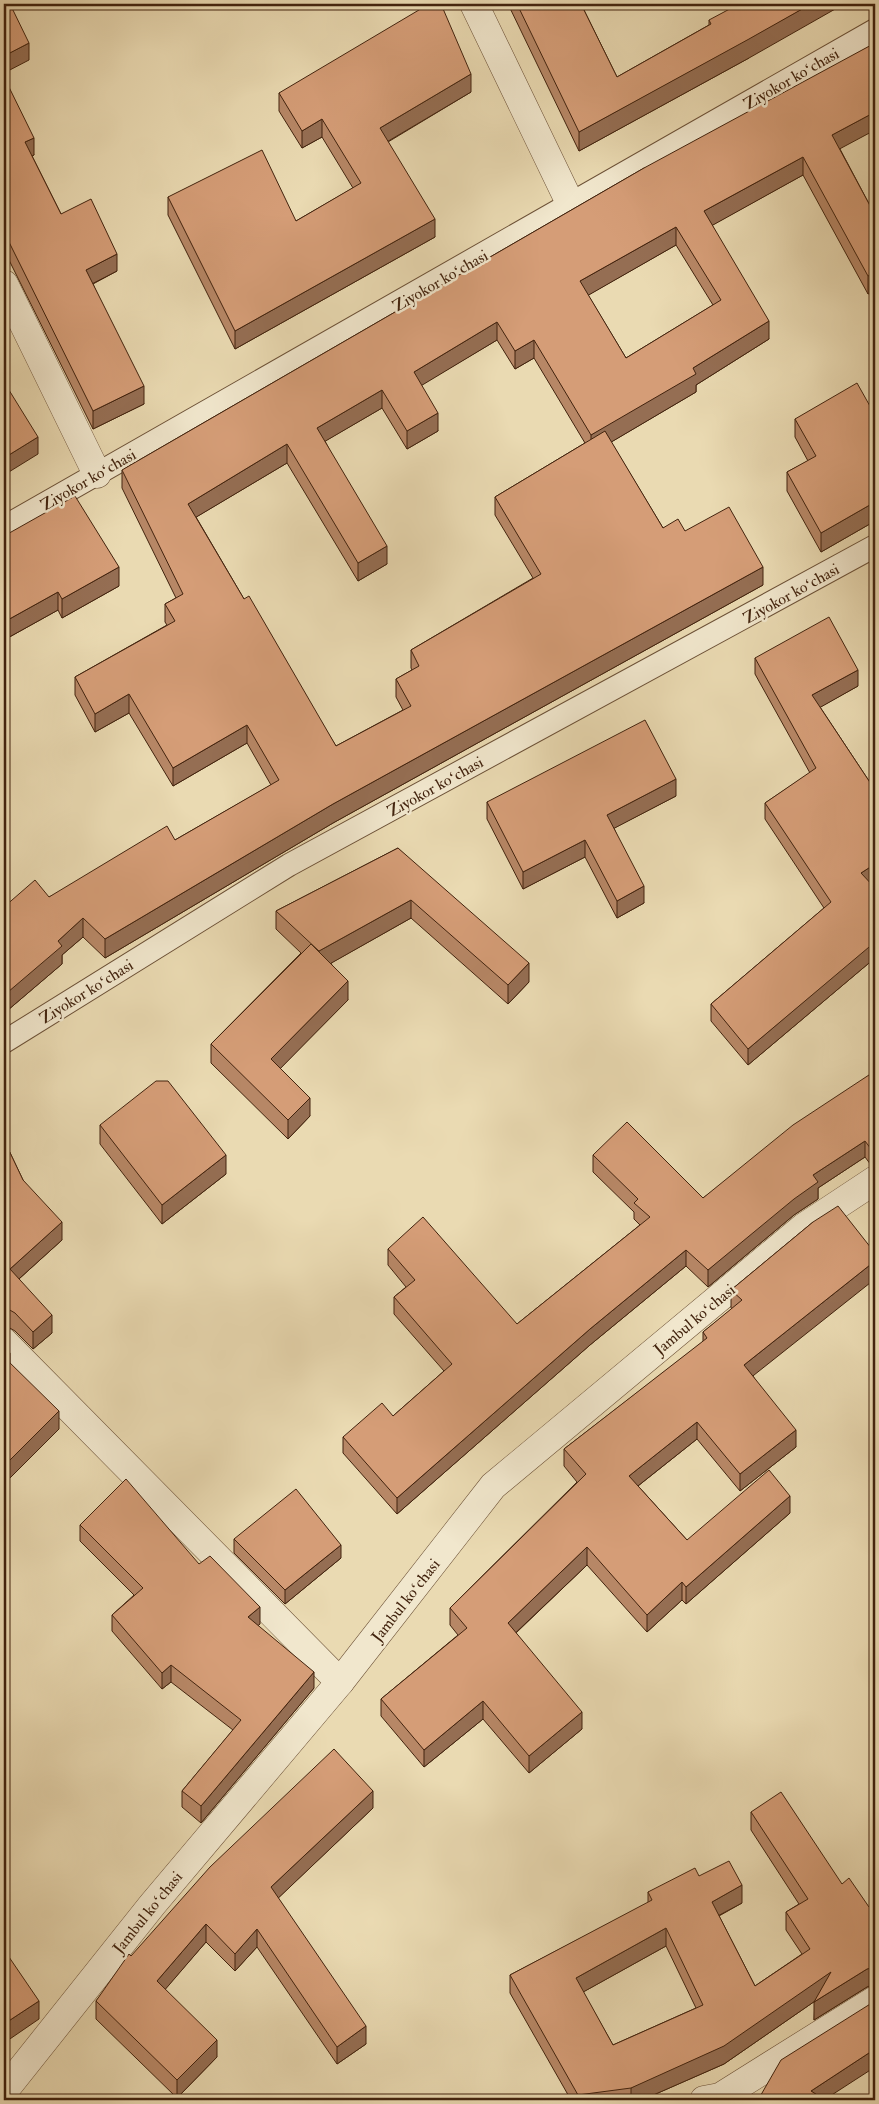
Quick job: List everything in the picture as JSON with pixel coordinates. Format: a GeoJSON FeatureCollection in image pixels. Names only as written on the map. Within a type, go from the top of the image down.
{"type":"FeatureCollection","features":[{"type":"Feature","properties":{"kind":"street"},"geometry":{"type":"LineString","coordinates":[[474,4],[571,205]]}},
{"type":"Feature","properties":{"kind":"street"},"geometry":{"type":"LineString","coordinates":[[4,284],[97,474]]}},
{"type":"Feature","properties":{"kind":"street","name":"Jambul koʻchasi"},"geometry":{"type":"LineString","coordinates":[[4,2091],[152,1905],[340,1682],[493,1486],[804,1227],[875,1180]]}},
{"type":"Feature","properties":{"kind":"street"},"geometry":{"type":"LineString","coordinates":[[4,1342],[340,1682]]}},
{"type":"Feature","properties":{"kind":"street"},"geometry":{"type":"LineString","coordinates":[[704,2100],[720,2097],[875,2000]]}},
{"type":"Feature","properties":{"kind":"lane","name":"Ziyokor koʻchasi"},"geometry":{"type":"LineString","coordinates":[[4,527],[875,30]]}},
{"type":"Feature","properties":{"kind":"lane","name":"Ziyokor koʻchasi"},"geometry":{"type":"LineString","coordinates":[[4,1042],[289,866],[875,546]]}},
{"type":"Feature","properties":{"kind":"building"},"geometry":{"type":"Polygon","coordinates":[[[4,4],[10,4],[29,43],[4,56],[4,4]]]}},
{"type":"Feature","properties":{"kind":"building"},"geometry":{"type":"Polygon","coordinates":[[[429,4],[441,4],[471,74],[380,128],[435,219],[235,331],[168,197],[262,150],[296,221],[361,183],[322,119],[302,131],[279,93],[429,4]]]}},
{"type":"Feature","properties":{"kind":"building"},"geometry":{"type":"Polygon","coordinates":[[[517,4],[581,4],[617,77],[711,24],[709,20],[739,4],[811,4],[579,132],[517,4]]]}},
{"type":"Feature","properties":{"kind":"building"},"geometry":{"type":"Polygon","coordinates":[[[875,43],[875,112],[832,135],[875,215],[875,272],[868,276],[803,157],[704,211],[769,321],[693,368],[696,374],[591,435],[534,340],[515,351],[497,322],[414,372],[438,413],[407,431],[382,390],[317,428],[387,546],[358,563],[287,444],[188,504],[244,599],[249,596],[336,746],[411,706],[396,679],[419,666],[411,650],[541,574],[495,497],[605,431],[663,528],[678,519],[685,531],[729,507],[763,567],[333,804],[105,939],[83,918],[58,941],[62,946],[8,992],[4,987],[4,907],[35,880],[49,897],[167,826],[175,840],[279,780],[247,725],[173,768],[129,694],[95,714],[75,677],[175,621],[165,604],[183,594],[122,470],[644,168],[875,43]],[[676,227],[580,281],[626,358],[721,300],[676,227]]]}},
{"type":"Feature","properties":{"kind":"building"},"geometry":{"type":"Polygon","coordinates":[[[4,77],[34,138],[25,142],[61,214],[91,199],[117,254],[86,270],[144,386],[93,411],[4,232],[4,77]]]}},
{"type":"Feature","properties":{"kind":"building"},"geometry":{"type":"Polygon","coordinates":[[[4,382],[38,437],[4,458],[4,382]]]}},
{"type":"Feature","properties":{"kind":"building"},"geometry":{"type":"Polygon","coordinates":[[[857,383],[875,415],[875,502],[821,533],[787,472],[816,456],[795,419],[857,383]]]}},
{"type":"Feature","properties":{"kind":"building"},"geometry":{"type":"Polygon","coordinates":[[[75,496],[119,567],[62,599],[58,592],[4,622],[4,536],[75,496]]]}},
{"type":"Feature","properties":{"kind":"building"},"geometry":{"type":"Polygon","coordinates":[[[829,617],[858,670],[812,695],[875,790],[875,864],[861,873],[875,888],[875,942],[748,1049],[711,1004],[831,902],[765,803],[816,768],[755,658],[829,617]]]}},
{"type":"Feature","properties":{"kind":"building"},"geometry":{"type":"Polygon","coordinates":[[[645,720],[676,779],[607,815],[644,886],[617,901],[585,840],[523,872],[487,802],[645,720]]]}},
{"type":"Feature","properties":{"kind":"building"},"geometry":{"type":"Polygon","coordinates":[[[398,848],[529,963],[508,985],[411,900],[319,951],[276,911],[398,848]]]}},
{"type":"Feature","properties":{"kind":"building"},"geometry":{"type":"Polygon","coordinates":[[[311,944],[348,981],[271,1059],[310,1098],[288,1120],[211,1044],[311,944]]]}},
{"type":"Feature","properties":{"kind":"building"},"geometry":{"type":"Polygon","coordinates":[[[875,1071],[875,1149],[871,1149],[865,1141],[813,1175],[818,1182],[794,1199],[708,1270],[686,1250],[590,1329],[397,1498],[343,1437],[382,1403],[393,1416],[452,1364],[394,1297],[415,1280],[388,1249],[423,1217],[517,1324],[650,1217],[634,1203],[638,1199],[593,1155],[627,1122],[703,1198],[793,1125],[875,1071]]]}},
{"type":"Feature","properties":{"kind":"building"},"geometry":{"type":"Polygon","coordinates":[[[156,1081],[168,1081],[226,1155],[162,1205],[100,1125],[156,1081]]]}},
{"type":"Feature","properties":{"kind":"building"},"geometry":{"type":"Polygon","coordinates":[[[4,1140],[23,1180],[62,1222],[10,1269],[52,1315],[33,1332],[15,1313],[4,1309],[4,1140]]]}},
{"type":"Feature","properties":{"kind":"building"},"geometry":{"type":"Polygon","coordinates":[[[838,1206],[875,1253],[875,1261],[744,1365],[796,1430],[740,1474],[697,1422],[629,1476],[687,1540],[769,1470],[790,1496],[686,1587],[682,1582],[647,1615],[587,1547],[508,1623],[582,1712],[529,1756],[483,1701],[424,1750],[381,1699],[467,1628],[450,1608],[586,1474],[564,1449],[707,1338],[703,1332],[742,1300],[731,1290],[813,1222],[838,1206]]]}},
{"type":"Feature","properties":{"kind":"building"},"geometry":{"type":"Polygon","coordinates":[[[4,1346],[10,1353],[5,1358],[59,1411],[4,1466],[4,1346]]]}},
{"type":"Feature","properties":{"kind":"building"},"geometry":{"type":"Polygon","coordinates":[[[126,1479],[199,1564],[210,1556],[260,1607],[248,1617],[314,1672],[201,1806],[182,1791],[241,1720],[171,1665],[162,1673],[112,1615],[143,1588],[80,1525],[126,1479]]]}},
{"type":"Feature","properties":{"kind":"building"},"geometry":{"type":"Polygon","coordinates":[[[296,1489],[341,1545],[285,1590],[234,1539],[296,1489]]]}},
{"type":"Feature","properties":{"kind":"building"},"geometry":{"type":"Polygon","coordinates":[[[334,1749],[373,1791],[271,1887],[366,2026],[337,2047],[257,1929],[235,1954],[206,1924],[157,1981],[217,2040],[177,2080],[96,2001],[129,1954],[131,1956],[210,1867],[334,1749]]]}},
{"type":"Feature","properties":{"kind":"building"},"geometry":{"type":"Polygon","coordinates":[[[781,1792],[842,1884],[849,1878],[869,1907],[875,1903],[875,1967],[867,1969],[814,2002],[831,1972],[724,2046],[631,2088],[578,2095],[510,1975],[652,1900],[648,1892],[695,1868],[699,1876],[729,1861],[742,1885],[712,1902],[755,1986],[810,1949],[786,1912],[808,1899],[751,1812],[781,1792]],[[666,1928],[576,1978],[613,2045],[703,2005],[666,1928]]]}},
{"type":"Feature","properties":{"kind":"building"},"geometry":{"type":"Polygon","coordinates":[[[9,1957],[39,2001],[4,2024],[4,1960],[9,1957]]]}},
{"type":"Feature","properties":{"kind":"building"},"geometry":{"type":"Polygon","coordinates":[[[875,2001],[875,2049],[811,2091],[825,2100],[758,2100],[781,2060],[875,2001]]]}}]}
